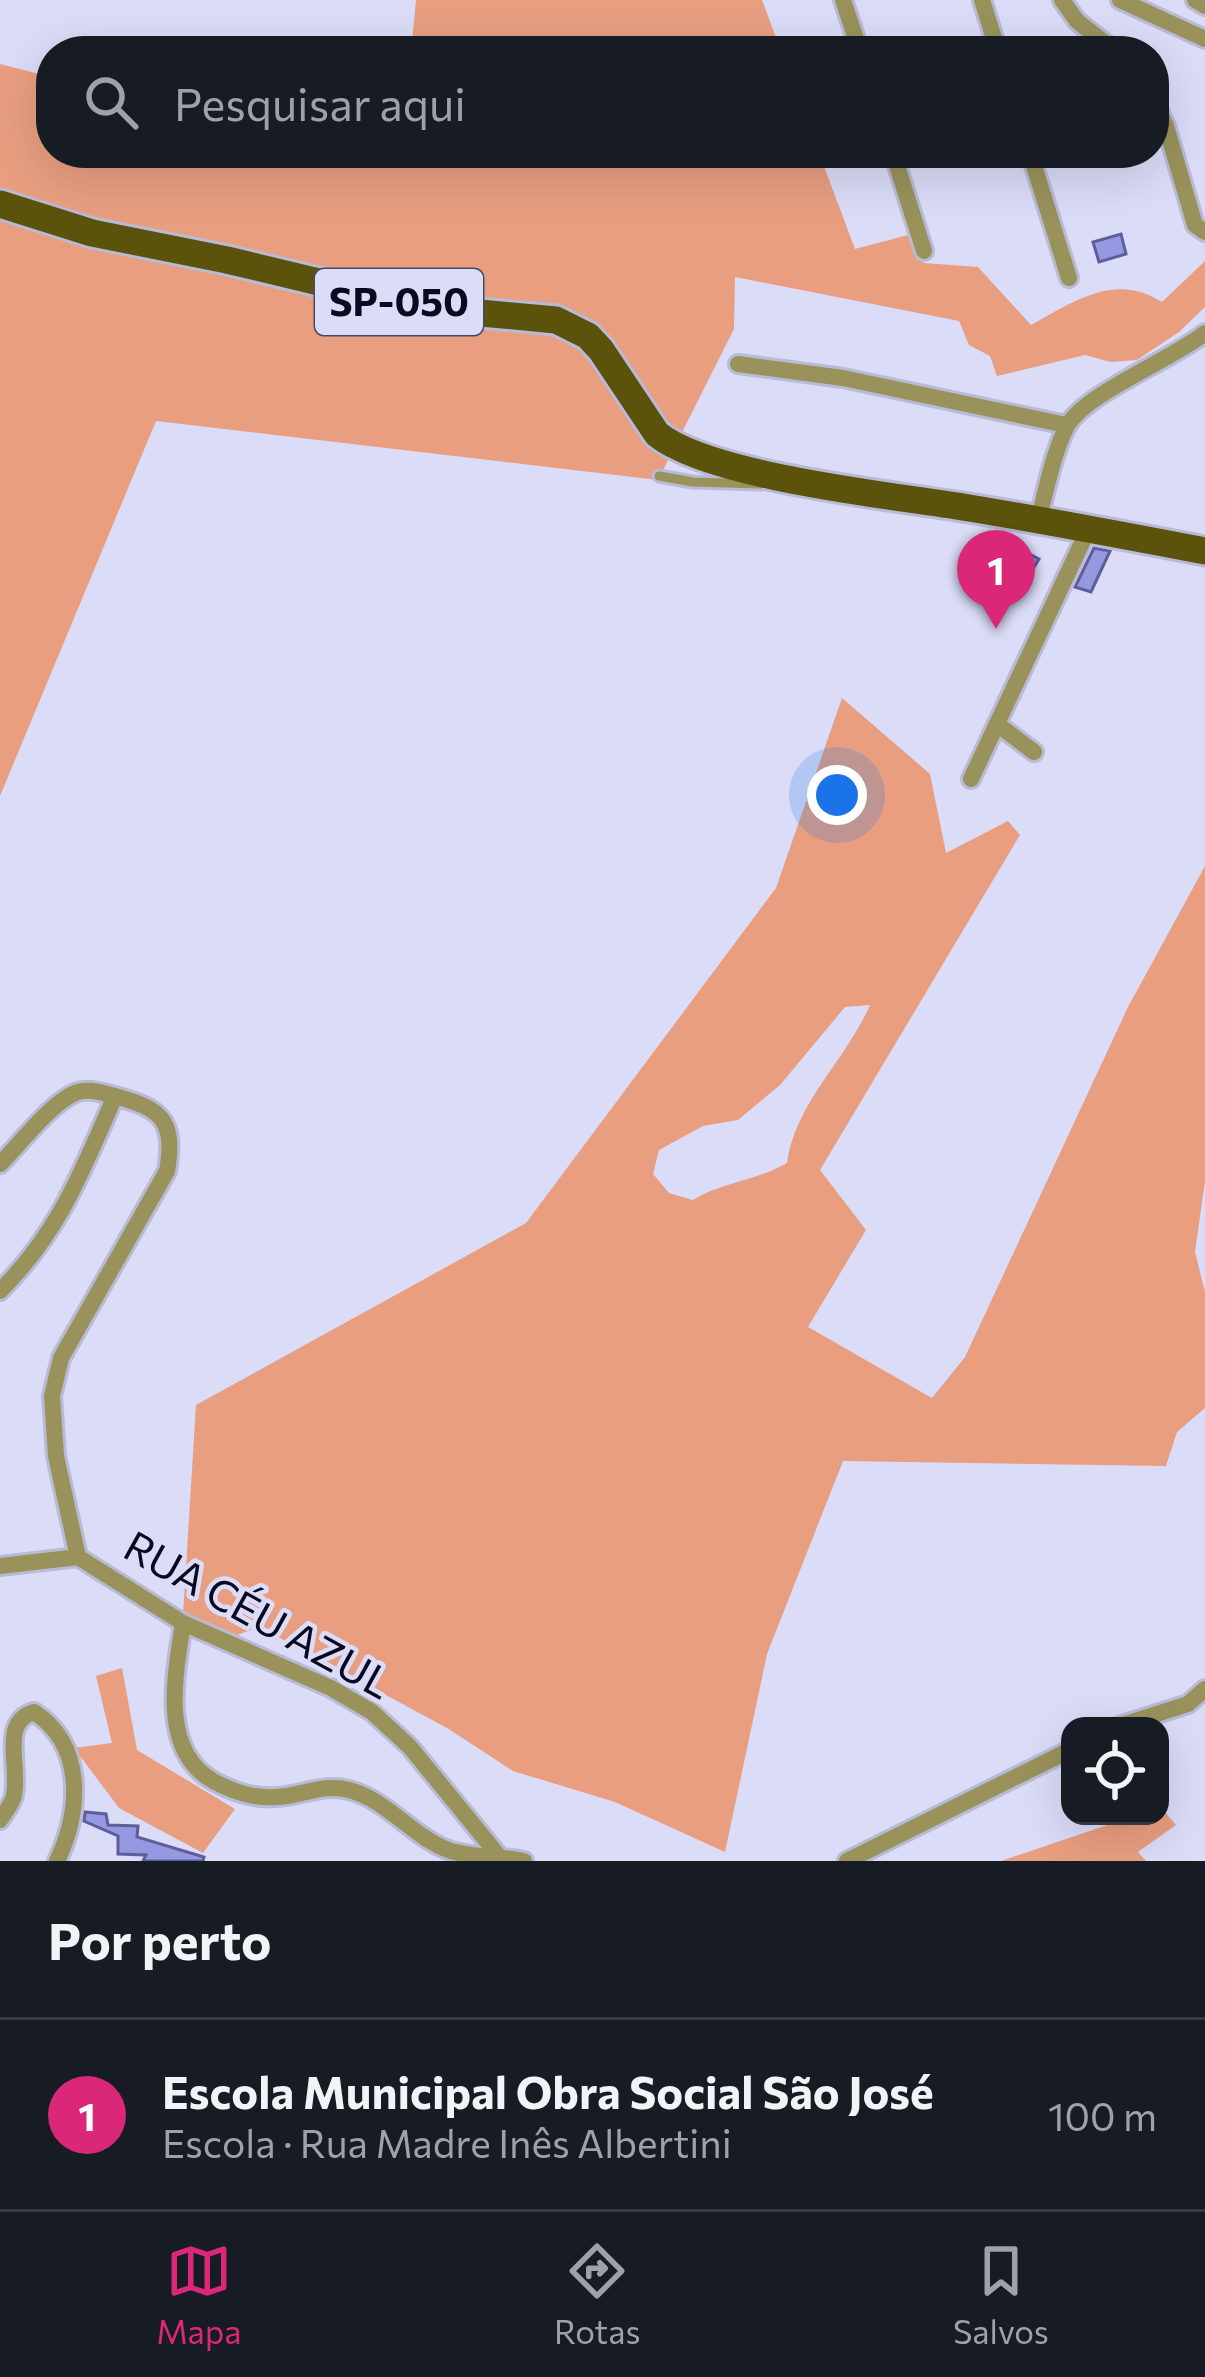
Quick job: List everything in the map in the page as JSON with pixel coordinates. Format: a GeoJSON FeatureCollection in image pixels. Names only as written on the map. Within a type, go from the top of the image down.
{"type":"FeatureCollection","features":[{"type":"Feature","properties":{"kind":"main road","name":"SP-050"},"geometry":{"type":"LineString","coordinates":[[0,204],[92,233],[427,308],[556,320],[588,336],[601,350],[657,434],[669,443],[746,467],[797,480],[1205,551]]}},
{"type":"Feature","properties":{"kind":"street"},"geometry":{"type":"LineString","coordinates":[[843,0],[855,36]]}},
{"type":"Feature","properties":{"kind":"street"},"geometry":{"type":"LineString","coordinates":[[982,0],[993,36]]}},
{"type":"Feature","properties":{"kind":"street"},"geometry":{"type":"LineString","coordinates":[[1062,0],[1096,36]]}},
{"type":"Feature","properties":{"kind":"street"},"geometry":{"type":"LineString","coordinates":[[1120,0],[1205,39]]}},
{"type":"Feature","properties":{"kind":"street"},"geometry":{"type":"LineString","coordinates":[[1195,0],[1205,6]]}},
{"type":"Feature","properties":{"kind":"street"},"geometry":{"type":"LineString","coordinates":[[1169,136],[1195,225],[1205,232]]}},
{"type":"Feature","properties":{"kind":"street"},"geometry":{"type":"LineString","coordinates":[[898,168],[924,250]]}},
{"type":"Feature","properties":{"kind":"street"},"geometry":{"type":"LineString","coordinates":[[1035,168],[1069,278]]}},
{"type":"Feature","properties":{"kind":"street"},"geometry":{"type":"LineString","coordinates":[[1038,521],[1066,425],[1106,392],[1183,351],[1205,333]]}},
{"type":"Feature","properties":{"kind":"street"},"geometry":{"type":"LineString","coordinates":[[738,364],[843,378],[1066,425]]}},
{"type":"Feature","properties":{"kind":"street"},"geometry":{"type":"LineString","coordinates":[[971,779],[1088,530]]}},
{"type":"Feature","properties":{"kind":"street"},"geometry":{"type":"LineString","coordinates":[[997,724],[1034,752]]}},
{"type":"Feature","properties":{"kind":"street"},"geometry":{"type":"LineString","coordinates":[[0,1165],[62,1101],[78,1091],[153,1107],[166,1123],[172,1144],[167,1171],[61,1358],[52,1396],[56,1456],[78,1557]]}},
{"type":"Feature","properties":{"kind":"street"},"geometry":{"type":"LineString","coordinates":[[0,1291],[62,1215],[115,1096]]}},
{"type":"Feature","properties":{"kind":"street","name":"RUA CÉU AZUL"},"geometry":{"type":"LineString","coordinates":[[0,1566],[78,1557],[183,1623],[331,1688],[372,1712],[410,1747],[497,1858]]}},
{"type":"Feature","properties":{"kind":"street"},"geometry":{"type":"LineString","coordinates":[[183,1623],[176,1731],[183,1754],[200,1774],[237,1794],[277,1797],[320,1787],[345,1788],[371,1798],[452,1851],[524,1861]]}},
{"type":"Feature","properties":{"kind":"street"},"geometry":{"type":"LineString","coordinates":[[1147,1717],[1188,1704],[1205,1690]]}},
{"type":"Feature","properties":{"kind":"street"},"geometry":{"type":"LineString","coordinates":[[0,1820],[14,1797],[12,1724],[20,1715],[34,1712],[64,1744],[76,1779],[58,1861]]}},
{"type":"Feature","properties":{"kind":"street"},"geometry":{"type":"LineString","coordinates":[[847,1861],[870,1854],[1061,1755]]}},
{"type":"Feature","properties":{"kind":"lane"},"geometry":{"type":"LineString","coordinates":[[659,476],[745,486],[797,480]]}},
{"type":"Feature","properties":{"kind":"shaded area"},"geometry":{"type":"Polygon","coordinates":[[[416,0],[762,0],[775,36],[412,36],[416,0]]]}},
{"type":"Feature","properties":{"kind":"shaded area"},"geometry":{"type":"Polygon","coordinates":[[[0,64],[36,73],[36,168],[825,168],[855,249],[912,234],[924,263],[978,267],[1031,325],[1079,299],[1112,290],[1145,293],[1162,302],[1205,261],[1205,307],[1179,332],[1137,360],[1111,362],[1085,355],[997,376],[990,356],[969,345],[959,321],[735,277],[734,329],[658,480],[156,421],[0,796],[0,64]]]}},
{"type":"Feature","properties":{"kind":"shaded area"},"geometry":{"type":"Polygon","coordinates":[[[842,698],[930,774],[946,853],[1008,821],[1020,835],[820,1170],[866,1230],[808,1327],[932,1398],[965,1357],[1128,1007],[1205,866],[1205,1181],[1195,1252],[1205,1292],[1205,1408],[1177,1432],[1166,1466],[843,1461],[767,1654],[725,1852],[615,1802],[513,1771],[447,1728],[280,1638],[256,1628],[232,1637],[183,1615],[196,1405],[526,1223],[776,888],[842,698]],[[870,1005],[845,1007],[780,1085],[738,1120],[703,1126],[659,1150],[653,1174],[669,1193],[693,1200],[787,1163],[810,1101],[870,1005]]]}},
{"type":"Feature","properties":{"kind":"shaded area"},"geometry":{"type":"Polygon","coordinates":[[[122,1668],[137,1750],[235,1809],[203,1853],[119,1808],[74,1748],[112,1743],[96,1676],[122,1668]]]}},
{"type":"Feature","properties":{"kind":"shaded area"},"geometry":{"type":"Polygon","coordinates":[[[1169,1817],[1176,1825],[1138,1852],[1146,1861],[1001,1861],[1107,1825],[1169,1825],[1169,1817]]]}},
{"type":"Feature","properties":{"kind":"building"},"geometry":{"type":"Polygon","coordinates":[[[1121,234],[1126,254],[1099,262],[1093,242],[1121,234]]]}},
{"type":"Feature","properties":{"kind":"building"},"geometry":{"type":"Polygon","coordinates":[[[1016,547],[1039,559],[1020,590],[1000,577],[1016,547]]]}},
{"type":"Feature","properties":{"kind":"building"},"geometry":{"type":"Polygon","coordinates":[[[1094,548],[1110,551],[1091,592],[1075,587],[1094,548]]]}},
{"type":"Feature","properties":{"kind":"building"},"geometry":{"type":"Polygon","coordinates":[[[85,1812],[106,1814],[108,1825],[138,1826],[137,1837],[204,1857],[203,1861],[143,1861],[146,1855],[118,1854],[118,1836],[84,1821],[85,1812]]]}},
{"type":"Feature","properties":{"kind":"place","name":"Escola Municipal Obra Social São José"},"geometry":{"type":"Point","coordinates":[996,629]}}]}
